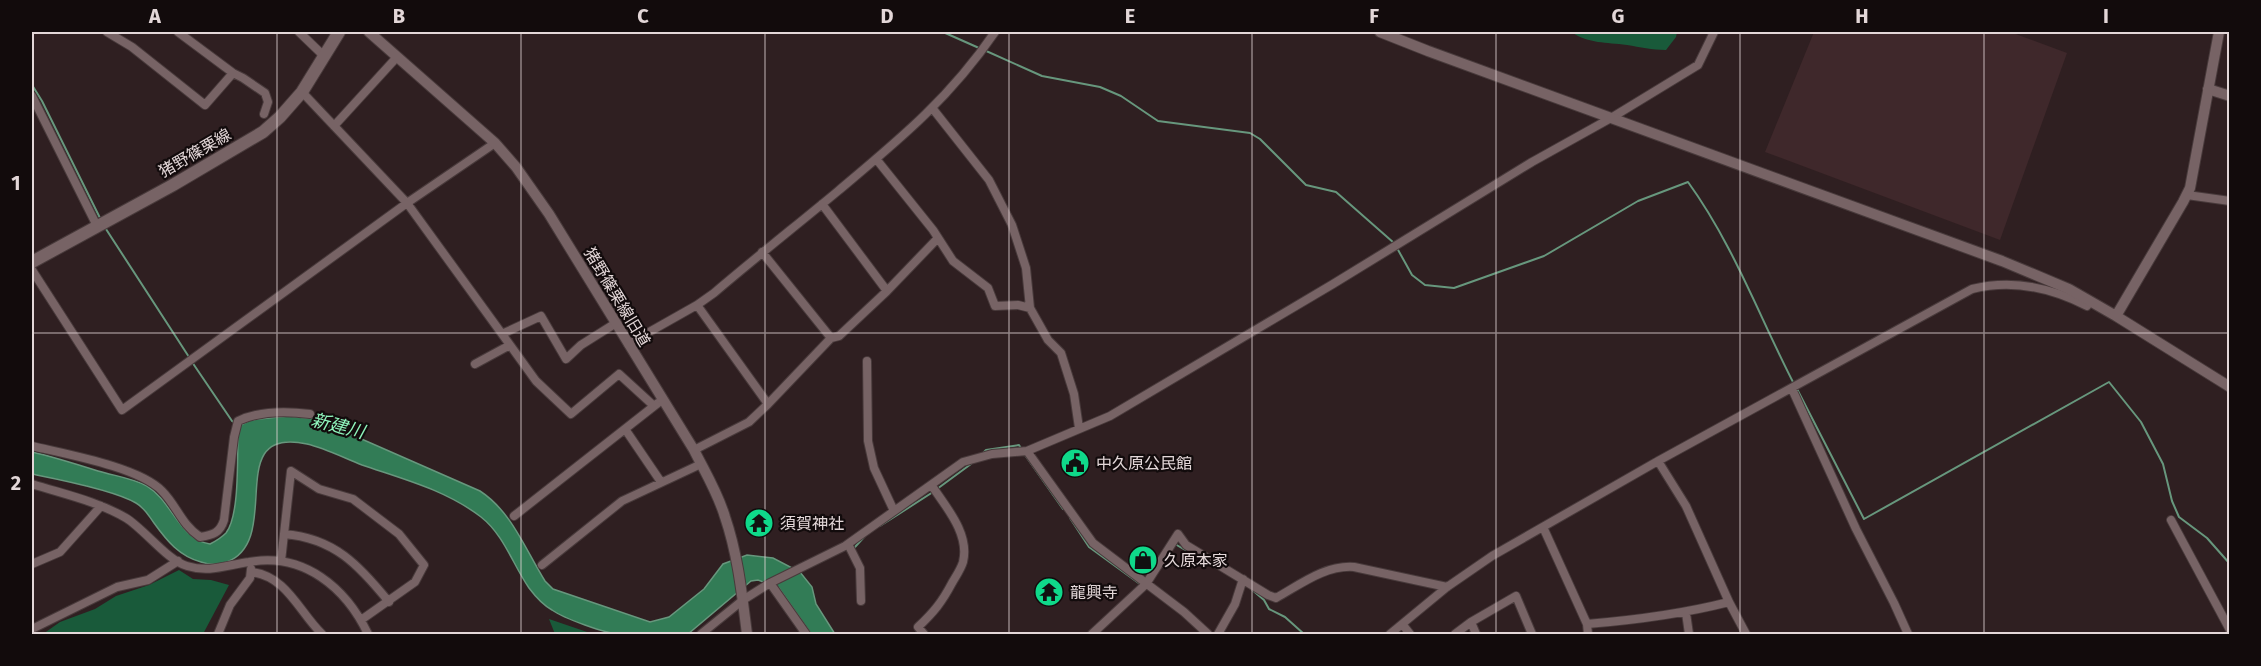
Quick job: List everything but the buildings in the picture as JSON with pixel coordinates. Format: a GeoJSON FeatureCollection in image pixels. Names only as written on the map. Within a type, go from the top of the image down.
{"type":"FeatureCollection","features":[{"type":"Feature","properties":{"kind":"main road","name":"猪野篠栗線"},"geometry":{"type":"LineString","coordinates":[[32,262],[246,143],[280,117],[302,92],[339,32]]}},
{"type":"Feature","properties":{"kind":"street"},"geometry":{"type":"LineString","coordinates":[[106,32],[118,34],[205,105],[232,73]]}},
{"type":"Feature","properties":{"kind":"street"},"geometry":{"type":"LineString","coordinates":[[178,32],[232,73],[265,93],[268,102],[264,114]]}},
{"type":"Feature","properties":{"kind":"street"},"geometry":{"type":"LineString","coordinates":[[299,32],[325,57]]}},
{"type":"Feature","properties":{"kind":"street","name":"猪野篠栗線旧道"},"geometry":{"type":"LineString","coordinates":[[369,32],[495,143],[516,167],[549,214],[616,323],[658,403],[694,450],[701,464],[725,516],[735,551],[747,634]]}},
{"type":"Feature","properties":{"kind":"street"},"geometry":{"type":"LineString","coordinates":[[628,344],[697,305],[877,160],[933,109],[995,32]]}},
{"type":"Feature","properties":{"kind":"street"},"geometry":{"type":"LineString","coordinates":[[1380,32],[2002,261],[2069,289],[2229,387]]}},
{"type":"Feature","properties":{"kind":"street"},"geometry":{"type":"LineString","coordinates":[[701,634],[743,600],[770,583],[848,544],[966,461],[992,454],[1028,451],[1110,416],[1133,403],[1532,162],[1611,118],[1698,65],[1714,32]]}},
{"type":"Feature","properties":{"kind":"street"},"geometry":{"type":"LineString","coordinates":[[2116,316],[2187,195],[2219,32]]}},
{"type":"Feature","properties":{"kind":"street"},"geometry":{"type":"LineString","coordinates":[[334,126],[397,57]]}},
{"type":"Feature","properties":{"kind":"street"},"geometry":{"type":"LineString","coordinates":[[2208,89],[2229,96]]}},
{"type":"Feature","properties":{"kind":"street"},"geometry":{"type":"LineString","coordinates":[[302,92],[407,203],[536,381],[571,414],[619,374],[658,403],[514,516]]}},
{"type":"Feature","properties":{"kind":"street"},"geometry":{"type":"LineString","coordinates":[[32,96],[98,226]]}},
{"type":"Feature","properties":{"kind":"street"},"geometry":{"type":"LineString","coordinates":[[933,109],[989,180],[1012,225],[1026,268],[1030,308],[1048,340],[1061,353],[1074,394],[1079,428]]}},
{"type":"Feature","properties":{"kind":"street"},"geometry":{"type":"LineString","coordinates":[[32,270],[122,410],[407,203],[495,143]]}},
{"type":"Feature","properties":{"kind":"street"},"geometry":{"type":"LineString","coordinates":[[877,160],[933,230],[936,238],[953,261],[988,288],[995,306],[1018,305],[1030,308]]}},
{"type":"Feature","properties":{"kind":"street"},"geometry":{"type":"LineString","coordinates":[[2187,195],[2229,201]]}},
{"type":"Feature","properties":{"kind":"street"},"geometry":{"type":"LineString","coordinates":[[822,204],[887,291]]}},
{"type":"Feature","properties":{"kind":"street"},"geometry":{"type":"LineString","coordinates":[[694,450],[749,422],[831,338],[839,336],[887,291],[936,238]]}},
{"type":"Feature","properties":{"kind":"street"},"geometry":{"type":"LineString","coordinates":[[762,252],[831,338]]}},
{"type":"Feature","properties":{"kind":"street"},"geometry":{"type":"LineString","coordinates":[[1390,634],[1447,587],[1492,556],[1658,461],[1972,289],[1989,285],[2030,285],[2067,296],[2087,306],[2091,301]]}},
{"type":"Feature","properties":{"kind":"street"},"geometry":{"type":"LineString","coordinates":[[697,305],[768,404]]}},
{"type":"Feature","properties":{"kind":"street"},"geometry":{"type":"LineString","coordinates":[[502,334],[541,316],[566,359],[581,345],[616,323]]}},
{"type":"Feature","properties":{"kind":"street"},"geometry":{"type":"LineString","coordinates":[[474,364],[510,345]]}},
{"type":"Feature","properties":{"kind":"street"},"geometry":{"type":"LineString","coordinates":[[867,361],[868,441],[874,468],[894,511]]}},
{"type":"Feature","properties":{"kind":"street"},"geometry":{"type":"LineString","coordinates":[[1792,389],[1856,529],[1908,634]]}},
{"type":"Feature","properties":{"kind":"street"},"geometry":{"type":"LineString","coordinates":[[32,446],[93,460],[147,478],[163,491],[189,529],[200,537],[212,535],[220,530],[224,520],[234,437],[238,422],[249,416],[292,412],[310,414]]}},
{"type":"Feature","properties":{"kind":"street"},"geometry":{"type":"LineString","coordinates":[[625,429],[661,482]]}},
{"type":"Feature","properties":{"kind":"street"},"geometry":{"type":"LineString","coordinates":[[1028,451],[1093,543],[1184,612],[1208,634]]}},
{"type":"Feature","properties":{"kind":"street"},"geometry":{"type":"LineString","coordinates":[[1658,461],[1686,506],[1729,602],[1746,634]]}},
{"type":"Feature","properties":{"kind":"street"},"geometry":{"type":"LineString","coordinates":[[542,565],[622,501],[701,464]]}},
{"type":"Feature","properties":{"kind":"street"},"geometry":{"type":"LineString","coordinates":[[281,561],[291,471],[319,489],[353,499],[399,534],[424,565],[415,582],[361,620]]}},
{"type":"Feature","properties":{"kind":"street"},"geometry":{"type":"LineString","coordinates":[[32,484],[101,506],[128,519],[184,566],[208,570],[252,561],[281,561],[303,567],[328,581],[347,599],[367,632],[357,634]]}},
{"type":"Feature","properties":{"kind":"street"},"geometry":{"type":"LineString","coordinates":[[924,634],[918,627],[938,609],[962,564],[964,554],[962,537],[955,521],[932,486]]}},
{"type":"Feature","properties":{"kind":"street"},"geometry":{"type":"LineString","coordinates":[[32,564],[60,552],[101,506]]}},
{"type":"Feature","properties":{"kind":"street"},"geometry":{"type":"LineString","coordinates":[[2171,520],[2229,630]]}},
{"type":"Feature","properties":{"kind":"street"},"geometry":{"type":"LineString","coordinates":[[1543,526],[1587,624],[1588,634]]}},
{"type":"Feature","properties":{"kind":"street"},"geometry":{"type":"LineString","coordinates":[[284,534],[306,536],[348,557],[389,602]]}},
{"type":"Feature","properties":{"kind":"street"},"geometry":{"type":"LineString","coordinates":[[1092,634],[1146,584],[1178,534],[1186,545],[1276,597],[1322,572],[1339,566],[1354,567],[1447,587]]}},
{"type":"Feature","properties":{"kind":"street"},"geometry":{"type":"LineString","coordinates":[[848,544],[860,568],[861,601]]}},
{"type":"Feature","properties":{"kind":"street"},"geometry":{"type":"LineString","coordinates":[[32,629],[117,587],[148,580],[178,561]]}},
{"type":"Feature","properties":{"kind":"street"},"geometry":{"type":"LineString","coordinates":[[218,634],[230,605],[250,578],[252,561]]}},
{"type":"Feature","properties":{"kind":"street"},"geometry":{"type":"LineString","coordinates":[[251,572],[272,578],[284,587],[322,634]]}},
{"type":"Feature","properties":{"kind":"street"},"geometry":{"type":"LineString","coordinates":[[1218,634],[1235,604],[1243,579]]}},
{"type":"Feature","properties":{"kind":"street"},"geometry":{"type":"LineString","coordinates":[[770,583],[806,634]]}},
{"type":"Feature","properties":{"kind":"street"},"geometry":{"type":"LineString","coordinates":[[1455,634],[1516,596],[1532,634]]}},
{"type":"Feature","properties":{"kind":"street"},"geometry":{"type":"LineString","coordinates":[[1587,624],[1649,619],[1686,613],[1729,602]]}},
{"type":"Feature","properties":{"kind":"street"},"geometry":{"type":"LineString","coordinates":[[1686,613],[1689,634]]}},
{"type":"Feature","properties":{"kind":"street"},"geometry":{"type":"LineString","coordinates":[[1471,622],[1476,634]]}},
{"type":"Feature","properties":{"kind":"street"},"geometry":{"type":"LineString","coordinates":[[1403,625],[1410,634]]}},
{"type":"Feature","properties":{"kind":"shaded area"},"geometry":{"type":"Polygon","coordinates":[[[1571,32],[1677,32],[1666,50],[1598,42],[1571,32]]]}},
{"type":"Feature","properties":{"kind":"shaded area"},"geometry":{"type":"Polygon","coordinates":[[[1814,32],[2010,32],[2067,53],[2000,240],[1765,152],[1814,32]]]}},
{"type":"Feature","properties":{"kind":"shaded area"},"geometry":{"type":"Polygon","coordinates":[[[289,416],[316,419],[480,491],[501,509],[545,581],[553,589],[650,622],[669,617],[704,589],[723,564],[747,555],[773,558],[800,572],[812,587],[816,604],[835,634],[811,634],[779,588],[758,580],[751,581],[688,634],[620,634],[585,625],[558,613],[539,600],[523,579],[496,532],[468,508],[424,486],[307,444],[281,443],[266,451],[259,467],[252,531],[244,550],[227,562],[218,564],[207,564],[180,552],[164,536],[144,509],[127,498],[86,485],[32,474],[32,452],[141,483],[156,493],[191,535],[199,541],[210,544],[226,533],[234,513],[238,433],[241,425],[250,420],[289,416]]]}},
{"type":"Feature","properties":{"kind":"shaded area"},"geometry":{"type":"Polygon","coordinates":[[[179,570],[193,579],[211,580],[229,585],[203,634],[43,634],[60,622],[95,609],[116,596],[149,585],[179,570]]]}},
{"type":"Feature","properties":{"kind":"shaded area"},"geometry":{"type":"Polygon","coordinates":[[[549,619],[593,634],[555,634],[549,619]]]}},
{"type":"Feature","properties":{"kind":"waterway"},"geometry":{"type":"LineString","coordinates":[[943,32],[979,48]]}},
{"type":"Feature","properties":{"kind":"waterway"},"geometry":{"type":"LineString","coordinates":[[984,50],[1042,76],[1100,87],[1121,96],[1158,121],[1250,133],[1260,139],[1306,185],[1336,192],[1394,243]]}},
{"type":"Feature","properties":{"kind":"waterway"},"geometry":{"type":"LineString","coordinates":[[32,85],[100,218]]}},
{"type":"Feature","properties":{"kind":"waterway"},"geometry":{"type":"LineString","coordinates":[[1397,248],[1412,275],[1425,285],[1454,288],[1544,256],[1638,201],[1688,182],[1719,230],[1794,384]]}},
{"type":"Feature","properties":{"kind":"waterway"},"geometry":{"type":"LineString","coordinates":[[104,226],[189,357]]}},
{"type":"Feature","properties":{"kind":"waterway"},"geometry":{"type":"LineString","coordinates":[[192,362],[235,423]]}},
{"type":"Feature","properties":{"kind":"waterway"},"geometry":{"type":"LineString","coordinates":[[1797,389],[1864,519],[2109,382],[2141,422],[2163,464],[2172,501],[2179,517],[2207,538],[2230,564]]}},
{"type":"Feature","properties":{"kind":"waterway"},"geometry":{"type":"LineString","coordinates":[[984,452],[1019,445],[1022,450]]}},
{"type":"Feature","properties":{"kind":"waterway"},"geometry":{"type":"LineString","coordinates":[[1025,455],[1063,509]]}},
{"type":"Feature","properties":{"kind":"waterway"},"geometry":{"type":"LineString","coordinates":[[937,489],[971,464]]}},
{"type":"Feature","properties":{"kind":"waterway"},"geometry":{"type":"LineString","coordinates":[[880,526],[933,492]]}},
{"type":"Feature","properties":{"kind":"waterway"},"geometry":{"type":"LineString","coordinates":[[1070,518],[1089,547],[1140,584]]}},
{"type":"Feature","properties":{"kind":"waterway"},"geometry":{"type":"LineString","coordinates":[[855,547],[865,536]]}},
{"type":"Feature","properties":{"kind":"waterway"},"geometry":{"type":"LineString","coordinates":[[1175,544],[1214,567]]}},
{"type":"Feature","properties":{"kind":"waterway"},"geometry":{"type":"LineString","coordinates":[[1250,588],[1264,600],[1269,609],[1285,617],[1304,634]]}},
{"type":"Feature","properties":{"kind":"place","name":"中久原公民館"},"geometry":{"type":"Point","coordinates":[1075,463]}},
{"type":"Feature","properties":{"kind":"place","name":"須賀神社"},"geometry":{"type":"Point","coordinates":[759,523]}},
{"type":"Feature","properties":{"kind":"place","name":"久原本家"},"geometry":{"type":"Point","coordinates":[1143,560]}},
{"type":"Feature","properties":{"kind":"place","name":"龍興寺"},"geometry":{"type":"Point","coordinates":[1049,592]}},
{"type":"Feature","properties":{"kind":"water label","name":"新建川"},"geometry":{"type":"Point","coordinates":[338,426]}}]}
